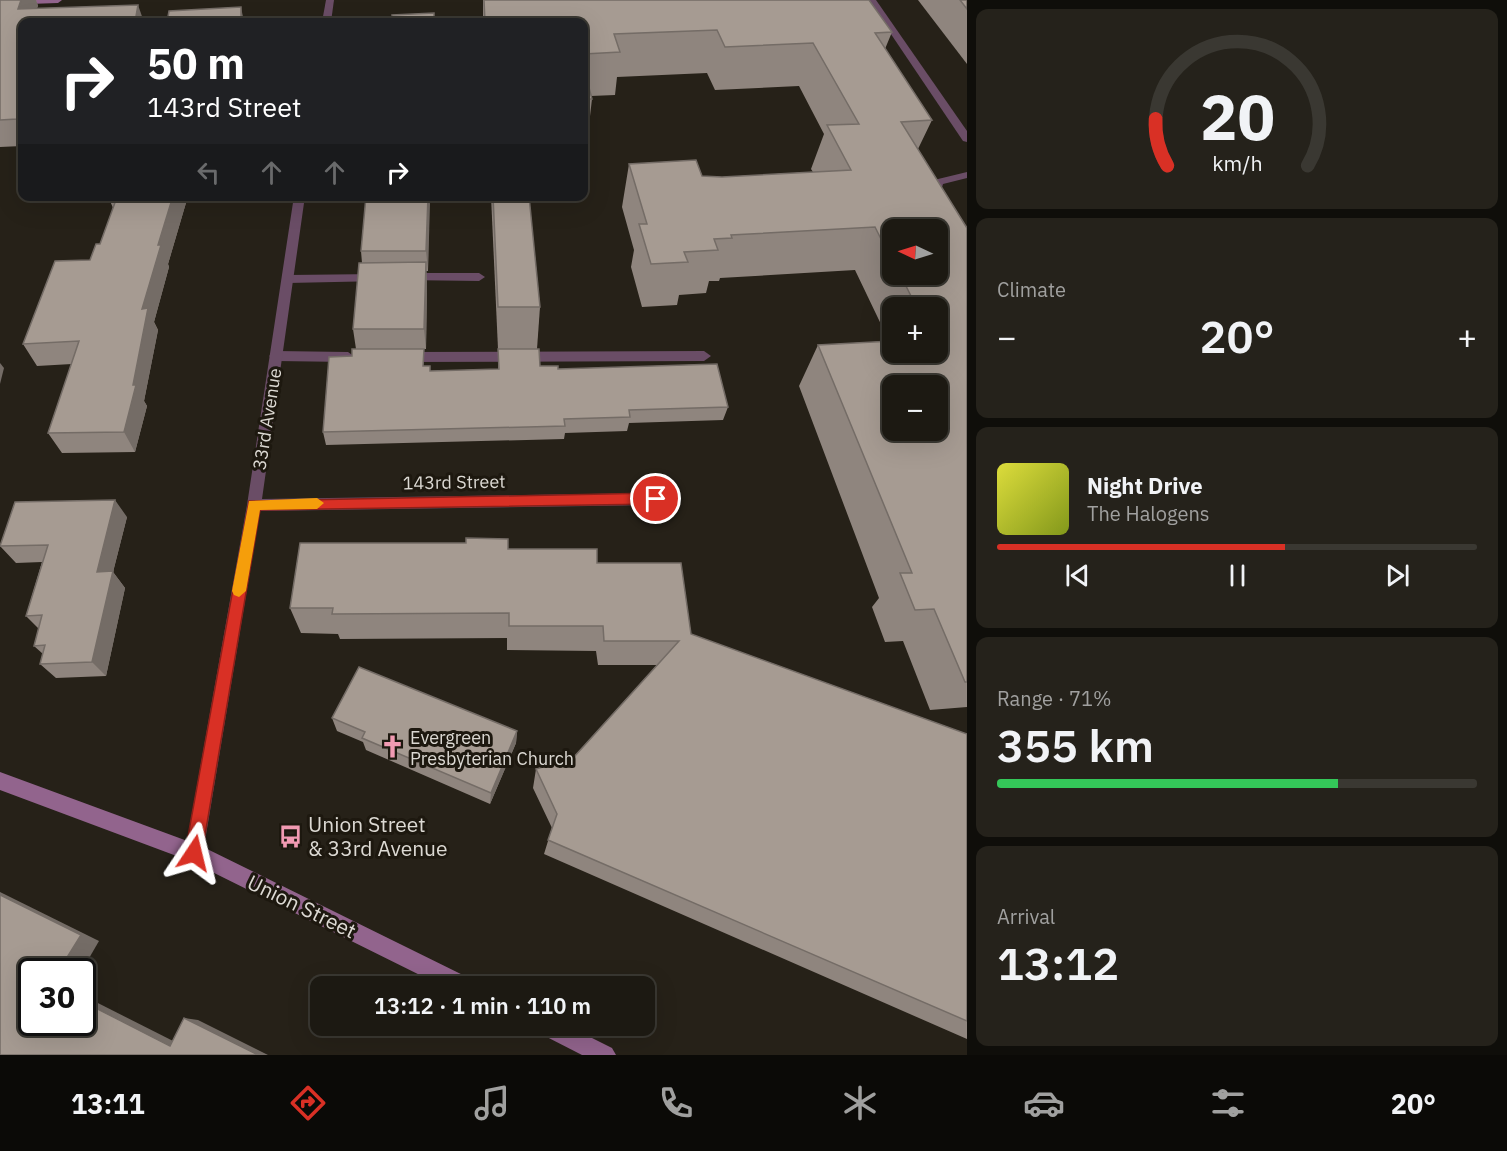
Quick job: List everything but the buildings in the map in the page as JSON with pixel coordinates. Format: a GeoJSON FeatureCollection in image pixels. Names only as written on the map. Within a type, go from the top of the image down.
{"type":"FeatureCollection","features":[{"type":"Feature","properties":{"kind":"street"},"geometry":{"type":"LineString","coordinates":[[0,2],[58,0]]}},
{"type":"Feature","properties":{"kind":"street"},"geometry":{"type":"LineString","coordinates":[[328,18],[330,0]]}},
{"type":"Feature","properties":{"kind":"street"},"geometry":{"type":"LineString","coordinates":[[872,0],[967,139]]}},
{"type":"Feature","properties":{"kind":"street"},"geometry":{"type":"LineString","coordinates":[[942,209],[935,191],[938,182],[967,175]]}},
{"type":"Feature","properties":{"kind":"street","name":"33rd Avenue"},"geometry":{"type":"LineString","coordinates":[[194,853],[254,504],[299,201]]}},
{"type":"Feature","properties":{"kind":"street"},"geometry":{"type":"LineString","coordinates":[[288,279],[479,276]]}},
{"type":"Feature","properties":{"kind":"street"},"geometry":{"type":"LineString","coordinates":[[276,356],[357,357]]}},
{"type":"Feature","properties":{"kind":"street"},"geometry":{"type":"LineString","coordinates":[[393,357],[704,356]]}},
{"type":"Feature","properties":{"kind":"street","name":"143rd Street"},"geometry":{"type":"LineString","coordinates":[[254,504],[656,499]]}},
{"type":"Feature","properties":{"kind":"street","name":"Union Street"},"geometry":{"type":"LineString","coordinates":[[0,782],[194,853],[444,976]]}},
{"type":"Feature","properties":{"kind":"street"},"geometry":{"type":"LineString","coordinates":[[566,1036],[601,1054]]}},
{"type":"Feature","properties":{"kind":"slow traffic"},"geometry":{"type":"LineString","coordinates":[[239,591],[254,504],[317,503]]}},
{"type":"Feature","properties":{"kind":"place","name":"Evergreen Presbyterian Church"},"geometry":{"type":"Point","coordinates":[392,747]}},
{"type":"Feature","properties":{"kind":"place","name":"Union Street & 33rd Avenue"},"geometry":{"type":"Point","coordinates":[290,836]}},
{"type":"Feature","properties":{"kind":"route"},"geometry":{"type":"LineString","coordinates":[[194,853],[254,504],[656,499]]}}]}
